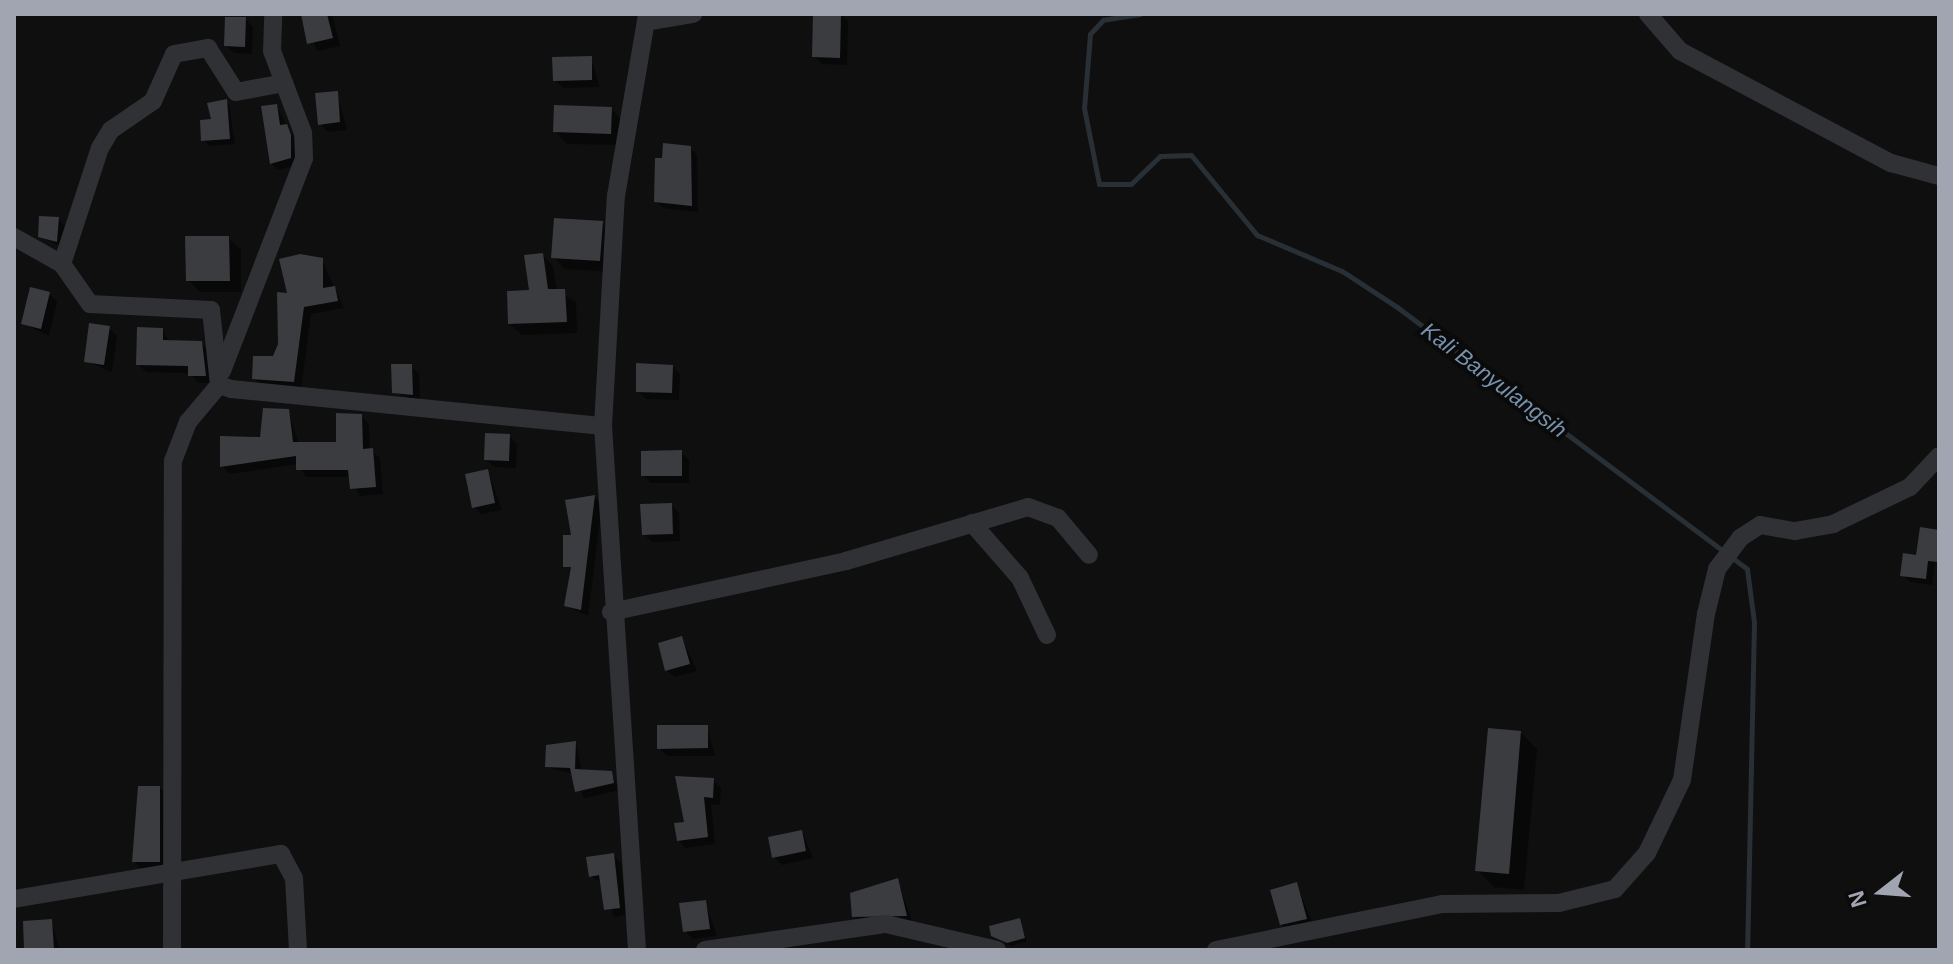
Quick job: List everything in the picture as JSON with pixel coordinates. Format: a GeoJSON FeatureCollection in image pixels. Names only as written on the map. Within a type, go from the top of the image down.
{"type":"FeatureCollection","features":[{"type":"Feature","properties":{"kind":"street"},"geometry":{"type":"LineString","coordinates":[[172,950],[173,461],[188,422],[220,379],[304,158],[303,133],[272,51],[273,14]]}},
{"type":"Feature","properties":{"kind":"street"},"geometry":{"type":"LineString","coordinates":[[637,950],[611,612],[603,426],[616,196],[647,18],[693,14]]}},
{"type":"Feature","properties":{"kind":"street"},"geometry":{"type":"LineString","coordinates":[[1648,14],[1693,59],[1891,163],[1939,176]]}},
{"type":"Feature","properties":{"kind":"street"},"geometry":{"type":"LineString","coordinates":[[62,264],[100,148],[111,130],[153,101],[174,54],[208,48],[236,92],[284,83]]}},
{"type":"Feature","properties":{"kind":"street"},"geometry":{"type":"LineString","coordinates":[[14,237],[62,264],[90,304],[211,310],[220,379]]}},
{"type":"Feature","properties":{"kind":"street"},"geometry":{"type":"LineString","coordinates":[[220,379],[603,426]]}},
{"type":"Feature","properties":{"kind":"street"},"geometry":{"type":"LineString","coordinates":[[1216,950],[1442,904],[1559,903],[1615,889],[1647,853],[1682,780],[1717,569],[1740,538],[1760,525],[1818,529],[1854,516],[1910,487],[1939,456]]}},
{"type":"Feature","properties":{"kind":"street"},"geometry":{"type":"LineString","coordinates":[[611,612],[846,561],[972,523],[1044,507],[1089,555]]}},
{"type":"Feature","properties":{"kind":"street"},"geometry":{"type":"LineString","coordinates":[[972,523],[1020,578],[1047,635]]}},
{"type":"Feature","properties":{"kind":"street"},"geometry":{"type":"LineString","coordinates":[[14,899],[281,854],[294,878],[298,950]]}},
{"type":"Feature","properties":{"kind":"street"},"geometry":{"type":"LineString","coordinates":[[705,950],[886,924],[997,950]]}},
{"type":"Feature","properties":{"kind":"building"},"geometry":{"type":"Polygon","coordinates":[[[301,14],[327,14],[333,38],[307,44],[301,14]]]}},
{"type":"Feature","properties":{"kind":"building"},"geometry":{"type":"Polygon","coordinates":[[[813,14],[841,14],[840,58],[812,57],[813,14]]]}},
{"type":"Feature","properties":{"kind":"building"},"geometry":{"type":"Polygon","coordinates":[[[225,17],[246,17],[245,47],[224,46],[225,17]]]}},
{"type":"Feature","properties":{"kind":"building"},"geometry":{"type":"Polygon","coordinates":[[[592,56],[592,80],[553,81],[552,57],[592,56]]]}},
{"type":"Feature","properties":{"kind":"building"},"geometry":{"type":"Polygon","coordinates":[[[338,91],[340,122],[318,125],[315,93],[338,91]]]}},
{"type":"Feature","properties":{"kind":"building"},"geometry":{"type":"Polygon","coordinates":[[[227,99],[230,139],[201,141],[200,120],[211,119],[207,103],[227,99]]]}},
{"type":"Feature","properties":{"kind":"building"},"geometry":{"type":"Polygon","coordinates":[[[277,104],[280,125],[287,124],[291,135],[291,158],[270,164],[261,106],[277,104]]]}},
{"type":"Feature","properties":{"kind":"building"},"geometry":{"type":"Polygon","coordinates":[[[554,105],[612,107],[611,134],[553,132],[554,105]]]}},
{"type":"Feature","properties":{"kind":"building"},"geometry":{"type":"Polygon","coordinates":[[[663,143],[691,146],[692,206],[654,202],[655,158],[662,158],[663,143]]]}},
{"type":"Feature","properties":{"kind":"building"},"geometry":{"type":"Polygon","coordinates":[[[39,216],[59,217],[57,242],[38,237],[39,216]]]}},
{"type":"Feature","properties":{"kind":"building"},"geometry":{"type":"Polygon","coordinates":[[[554,218],[603,221],[600,261],[551,258],[554,218]]]}},
{"type":"Feature","properties":{"kind":"building"},"geometry":{"type":"Polygon","coordinates":[[[185,236],[229,236],[230,281],[186,281],[185,236]]]}},
{"type":"Feature","properties":{"kind":"building"},"geometry":{"type":"Polygon","coordinates":[[[543,253],[548,289],[565,289],[567,322],[508,324],[507,291],[529,290],[524,255],[543,253]]]}},
{"type":"Feature","properties":{"kind":"building"},"geometry":{"type":"Polygon","coordinates":[[[300,254],[323,258],[323,288],[335,286],[338,301],[304,307],[294,382],[252,379],[253,356],[273,356],[278,344],[277,292],[287,293],[279,259],[300,254]]]}},
{"type":"Feature","properties":{"kind":"building"},"geometry":{"type":"Polygon","coordinates":[[[30,287],[50,292],[41,329],[21,324],[30,287]]]}},
{"type":"Feature","properties":{"kind":"building"},"geometry":{"type":"Polygon","coordinates":[[[89,323],[110,326],[104,365],[84,362],[89,323]]]}},
{"type":"Feature","properties":{"kind":"building"},"geometry":{"type":"Polygon","coordinates":[[[137,327],[163,328],[163,340],[202,341],[206,376],[188,376],[188,366],[136,365],[137,327]]]}},
{"type":"Feature","properties":{"kind":"building"},"geometry":{"type":"Polygon","coordinates":[[[636,363],[673,365],[672,393],[636,392],[636,363]]]}},
{"type":"Feature","properties":{"kind":"building"},"geometry":{"type":"Polygon","coordinates":[[[391,364],[412,364],[413,395],[392,393],[391,364]]]}},
{"type":"Feature","properties":{"kind":"building"},"geometry":{"type":"Polygon","coordinates":[[[263,408],[289,409],[293,442],[336,442],[336,413],[362,414],[363,449],[373,448],[376,487],[350,489],[348,470],[296,470],[296,456],[220,467],[220,436],[260,437],[263,408]]]}},
{"type":"Feature","properties":{"kind":"building"},"geometry":{"type":"Polygon","coordinates":[[[485,433],[510,434],[509,461],[484,460],[485,433]]]}},
{"type":"Feature","properties":{"kind":"building"},"geometry":{"type":"Polygon","coordinates":[[[682,450],[682,476],[641,476],[641,451],[682,450]]]}},
{"type":"Feature","properties":{"kind":"building"},"geometry":{"type":"Polygon","coordinates":[[[488,469],[495,503],[472,508],[465,474],[488,469]]]}},
{"type":"Feature","properties":{"kind":"building"},"geometry":{"type":"Polygon","coordinates":[[[595,495],[581,610],[564,606],[571,567],[563,567],[563,535],[571,535],[565,500],[595,495]]]}},
{"type":"Feature","properties":{"kind":"building"},"geometry":{"type":"Polygon","coordinates":[[[672,503],[673,534],[642,535],[640,504],[672,503]]]}},
{"type":"Feature","properties":{"kind":"building"},"geometry":{"type":"Polygon","coordinates":[[[1920,527],[1939,530],[1939,562],[1928,561],[1926,579],[1900,576],[1903,553],[1916,555],[1920,527]]]}},
{"type":"Feature","properties":{"kind":"building"},"geometry":{"type":"Polygon","coordinates":[[[682,636],[690,664],[665,671],[658,643],[682,636]]]}},
{"type":"Feature","properties":{"kind":"building"},"geometry":{"type":"Polygon","coordinates":[[[657,725],[708,725],[708,748],[657,749],[657,725]]]}},
{"type":"Feature","properties":{"kind":"building"},"geometry":{"type":"Polygon","coordinates":[[[1488,728],[1521,731],[1509,874],[1475,871],[1488,728]]]}},
{"type":"Feature","properties":{"kind":"building"},"geometry":{"type":"Polygon","coordinates":[[[576,741],[575,769],[612,771],[614,783],[575,792],[570,768],[545,767],[546,745],[576,741]]]}},
{"type":"Feature","properties":{"kind":"building"},"geometry":{"type":"Polygon","coordinates":[[[675,776],[714,778],[713,798],[704,797],[708,837],[677,841],[674,823],[684,822],[675,776]]]}},
{"type":"Feature","properties":{"kind":"building"},"geometry":{"type":"Polygon","coordinates":[[[138,786],[160,786],[160,862],[132,862],[138,786]]]}},
{"type":"Feature","properties":{"kind":"building"},"geometry":{"type":"Polygon","coordinates":[[[802,830],[806,851],[772,858],[768,837],[802,830]]]}},
{"type":"Feature","properties":{"kind":"building"},"geometry":{"type":"Polygon","coordinates":[[[614,853],[620,908],[604,910],[599,875],[589,877],[586,857],[614,853]]]}},
{"type":"Feature","properties":{"kind":"building"},"geometry":{"type":"Polygon","coordinates":[[[898,878],[907,916],[852,917],[850,893],[898,878]]]}},
{"type":"Feature","properties":{"kind":"building"},"geometry":{"type":"Polygon","coordinates":[[[1297,882],[1307,919],[1280,925],[1270,890],[1297,882]]]}},
{"type":"Feature","properties":{"kind":"building"},"geometry":{"type":"Polygon","coordinates":[[[706,900],[710,929],[683,932],[679,903],[706,900]]]}},
{"type":"Feature","properties":{"kind":"building"},"geometry":{"type":"Polygon","coordinates":[[[1020,918],[1025,938],[1007,943],[991,936],[989,926],[1020,918]]]}},
{"type":"Feature","properties":{"kind":"building"},"geometry":{"type":"Polygon","coordinates":[[[52,919],[54,950],[24,950],[23,921],[52,919]]]}},
{"type":"Feature","properties":{"kind":"waterway","name":"Kali Banyulangsih"},"geometry":{"type":"LineString","coordinates":[[1140,14],[1103,20],[1090,34],[1084,108],[1099,184],[1131,184],[1160,156],[1191,155],[1257,235],[1342,271],[1397,307],[1747,569],[1754,622],[1747,950]]}}]}
